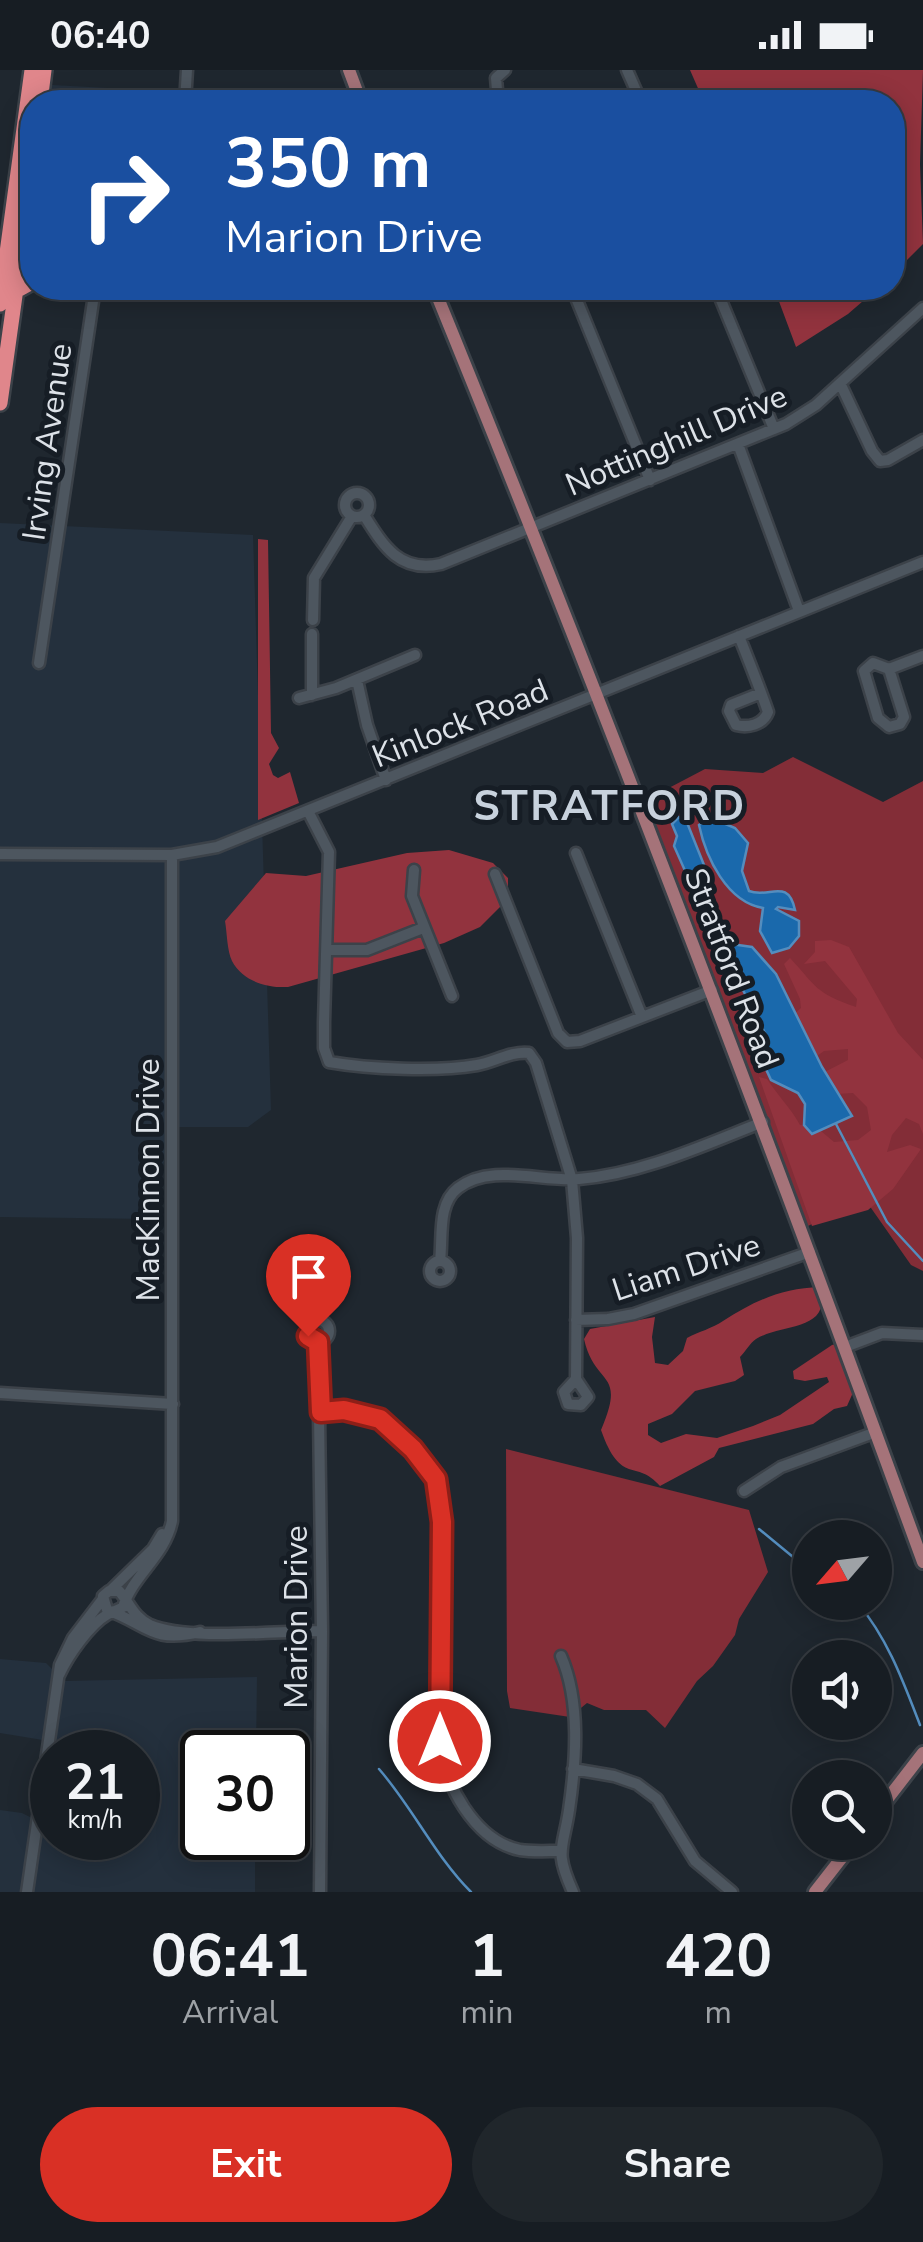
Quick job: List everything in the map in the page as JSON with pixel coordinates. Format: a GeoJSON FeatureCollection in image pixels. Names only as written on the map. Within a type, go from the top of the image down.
{"type":"FeatureCollection","features":[{"type":"Feature","properties":{"kind":"highway"},"geometry":{"type":"LineString","coordinates":[[0,304],[20,158]]}},
{"type":"Feature","properties":{"kind":"highway"},"geometry":{"type":"LineString","coordinates":[[0,403],[20,253]]}},
{"type":"Feature","properties":{"kind":"highway"},"geometry":{"type":"LineString","coordinates":[[14,292],[20,289]]}},
{"type":"Feature","properties":{"kind":"main road","name":"Stratford Road"},"geometry":{"type":"LineString","coordinates":[[439,300],[763,1122],[920,1543],[923,1562]]}},
{"type":"Feature","properties":{"kind":"main road"},"geometry":{"type":"LineString","coordinates":[[892,1793],[923,1753]]}},
{"type":"Feature","properties":{"kind":"main road"},"geometry":{"type":"LineString","coordinates":[[815,1892],[840,1860]]}},
{"type":"Feature","properties":{"kind":"street","name":"Irving Avenue"},"geometry":{"type":"LineString","coordinates":[[39,664],[93,300]]}},
{"type":"Feature","properties":{"kind":"street"},"geometry":{"type":"LineString","coordinates":[[577,300],[650,480]]}},
{"type":"Feature","properties":{"kind":"street"},"geometry":{"type":"LineString","coordinates":[[721,300],[774,429]]}},
{"type":"Feature","properties":{"kind":"street","name":"Nottinghill Drive"},"geometry":{"type":"LineString","coordinates":[[313,620],[314,578],[358,516],[398,560],[413,566],[441,564],[801,416],[923,308]]}},
{"type":"Feature","properties":{"kind":"street"},"geometry":{"type":"LineString","coordinates":[[840,382],[880,461],[923,440]]}},
{"type":"Feature","properties":{"kind":"street"},"geometry":{"type":"LineString","coordinates":[[738,444],[800,610]]}},
{"type":"Feature","properties":{"kind":"street","name":"Kinlock Road"},"geometry":{"type":"LineString","coordinates":[[0,854],[172,856],[217,846],[923,562]]}},
{"type":"Feature","properties":{"kind":"street"},"geometry":{"type":"LineString","coordinates":[[312,634],[312,694]]}},
{"type":"Feature","properties":{"kind":"street"},"geometry":{"type":"LineString","coordinates":[[739,636],[761,693]]}},
{"type":"Feature","properties":{"kind":"street"},"geometry":{"type":"LineString","coordinates":[[299,698],[358,680],[415,654]]}},
{"type":"Feature","properties":{"kind":"street"},"geometry":{"type":"LineString","coordinates":[[889,669],[904,717],[900,724],[889,728],[878,718],[864,671],[873,663],[889,669],[923,656]]}},
{"type":"Feature","properties":{"kind":"street"},"geometry":{"type":"LineString","coordinates":[[358,680],[367,725],[386,780]]}},
{"type":"Feature","properties":{"kind":"street"},"geometry":{"type":"LineString","coordinates":[[308,811],[329,852],[324,1048],[329,1062],[448,1068],[478,1065],[521,1052],[529,1053],[536,1063],[572,1180],[577,1238],[576,1380]]}},
{"type":"Feature","properties":{"kind":"street"},"geometry":{"type":"LineString","coordinates":[[576,853],[642,1017]]}},
{"type":"Feature","properties":{"kind":"street","name":"MacKinnon Drive"},"geometry":{"type":"LineString","coordinates":[[126,1598],[169,1535],[172,1504],[172,856]]}},
{"type":"Feature","properties":{"kind":"street"},"geometry":{"type":"LineString","coordinates":[[414,870],[412,896],[452,996]]}},
{"type":"Feature","properties":{"kind":"street"},"geometry":{"type":"LineString","coordinates":[[495,874],[566,1042],[580,1041],[712,990]]}},
{"type":"Feature","properties":{"kind":"street"},"geometry":{"type":"LineString","coordinates":[[326,950],[367,950],[423,928]]}},
{"type":"Feature","properties":{"kind":"street"},"geometry":{"type":"LineString","coordinates":[[440,1260],[442,1216],[453,1192],[467,1182],[492,1176],[572,1180],[638,1168],[763,1122]]}},
{"type":"Feature","properties":{"kind":"street","name":"Liam Drive"},"geometry":{"type":"LineString","coordinates":[[576,1320],[634,1314],[810,1252]]}},
{"type":"Feature","properties":{"kind":"street"},"geometry":{"type":"LineString","coordinates":[[844,1347],[882,1333],[923,1336]]}},
{"type":"Feature","properties":{"kind":"street","name":"Marion Drive"},"geometry":{"type":"LineString","coordinates":[[318,1342],[320,1892]]}},
{"type":"Feature","properties":{"kind":"street"},"geometry":{"type":"LineString","coordinates":[[0,1393],[174,1404]]}},
{"type":"Feature","properties":{"kind":"street"},"geometry":{"type":"LineString","coordinates":[[321,1412],[344,1410],[380,1419],[413,1449],[436,1479],[442,1522],[440,1741],[444,1762],[459,1796],[485,1834],[518,1850],[559,1851]]}},
{"type":"Feature","properties":{"kind":"street"},"geometry":{"type":"LineString","coordinates":[[744,1491],[781,1467],[876,1432]]}},
{"type":"Feature","properties":{"kind":"street","name":"MacKinnon Drive"},"geometry":{"type":"LineString","coordinates":[[112,1590],[160,1539],[172,1504]]}},
{"type":"Feature","properties":{"kind":"street"},"geometry":{"type":"LineString","coordinates":[[27,1892],[62,1657],[112,1590],[120,1591],[130,1609],[151,1626],[200,1632],[322,1631]]}},
{"type":"Feature","properties":{"kind":"street"},"geometry":{"type":"LineString","coordinates":[[59,1675],[64,1663],[95,1626],[123,1607],[126,1598]]}},
{"type":"Feature","properties":{"kind":"street"},"geometry":{"type":"LineString","coordinates":[[102,1600],[106,1610],[156,1634],[200,1632]]}},
{"type":"Feature","properties":{"kind":"street"},"geometry":{"type":"LineString","coordinates":[[562,1656],[571,1684],[573,1769],[569,1814],[559,1851],[573,1892]]}},
{"type":"Feature","properties":{"kind":"street"},"geometry":{"type":"LineString","coordinates":[[573,1769],[614,1776],[636,1784],[658,1799],[695,1861],[732,1892]]}},
{"type":"Feature","properties":{"kind":"shaded area"},"geometry":{"type":"Polygon","coordinates":[[[690,70],[923,70],[923,244],[905,262],[905,90],[699,90],[690,70]]]}},
{"type":"Feature","properties":{"kind":"shaded area"},"geometry":{"type":"Polygon","coordinates":[[[52,85],[129,90],[50,90],[52,85]]]}},
{"type":"Feature","properties":{"kind":"shaded area"},"geometry":{"type":"Polygon","coordinates":[[[778,300],[864,300],[848,314],[796,347],[778,300]]]}},
{"type":"Feature","properties":{"kind":"shaded area"},"geometry":{"type":"Polygon","coordinates":[[[0,523],[253,535],[271,1110],[248,1127],[171,1127],[152,1219],[0,1217],[0,523]]]}},
{"type":"Feature","properties":{"kind":"shaded area"},"geometry":{"type":"Polygon","coordinates":[[[258,539],[268,540],[271,733],[279,748],[269,764],[278,778],[290,772],[299,803],[258,820],[258,539]]]}},
{"type":"Feature","properties":{"kind":"shaded area"},"geometry":{"type":"Polygon","coordinates":[[[793,757],[883,802],[923,781],[923,1271],[911,1265],[864,1198],[802,1229],[736,1039],[644,801],[705,769],[763,773],[793,757]]]}},
{"type":"Feature","properties":{"kind":"shaded area"},"geometry":{"type":"Polygon","coordinates":[[[449,850],[493,863],[508,878],[508,899],[480,927],[444,943],[288,987],[257,982],[232,961],[225,921],[266,873],[306,876],[407,853],[449,850]]]}},
{"type":"Feature","properties":{"kind":"shaded area"},"geometry":{"type":"Polygon","coordinates":[[[831,940],[849,947],[898,1033],[923,1060],[923,1134],[919,1124],[906,1118],[892,1135],[887,1152],[910,1145],[921,1149],[893,1189],[868,1210],[812,1226],[759,1077],[767,1079],[800,1125],[815,1126],[834,1142],[858,1140],[871,1130],[867,1107],[853,1093],[820,1095],[815,1077],[848,1060],[848,1049],[824,1051],[810,1061],[786,1021],[801,1008],[784,964],[790,958],[824,993],[856,1007],[857,999],[825,961],[804,964],[815,952],[815,941],[831,940]]]}},
{"type":"Feature","properties":{"kind":"shaded area"},"geometry":{"type":"Polygon","coordinates":[[[820,1287],[822,1301],[812,1319],[756,1339],[740,1357],[744,1375],[695,1391],[672,1414],[648,1424],[648,1435],[661,1443],[686,1434],[717,1438],[780,1415],[829,1382],[827,1377],[794,1379],[793,1371],[836,1344],[855,1388],[847,1406],[834,1409],[813,1424],[719,1448],[714,1457],[660,1486],[615,1459],[601,1430],[611,1397],[610,1387],[589,1354],[584,1339],[590,1329],[655,1317],[655,1363],[668,1365],[683,1351],[687,1338],[746,1307],[781,1293],[820,1287]]]}},
{"type":"Feature","properties":{"kind":"shaded area"},"geometry":{"type":"Polygon","coordinates":[[[506,1449],[749,1510],[768,1572],[739,1619],[735,1635],[665,1728],[646,1710],[604,1710],[587,1703],[570,1717],[510,1708],[506,1449]]]}},
{"type":"Feature","properties":{"kind":"shaded area"},"geometry":{"type":"Polygon","coordinates":[[[0,1659],[46,1663],[64,1681],[257,1677],[256,1730],[180,1730],[180,1860],[255,1860],[255,1892],[0,1892],[0,1810],[30,1817],[30,1860],[160,1860],[160,1730],[30,1730],[30,1738],[0,1733],[0,1659]]]}},
{"type":"Feature","properties":{"kind":"water"},"geometry":{"type":"Polygon","coordinates":[[[679,817],[686,820],[708,875],[699,884],[690,882],[674,846],[677,836],[672,824],[679,817]]]}},
{"type":"Feature","properties":{"kind":"water"},"geometry":{"type":"Polygon","coordinates":[[[709,817],[735,828],[748,843],[742,871],[749,891],[783,892],[792,900],[795,910],[776,909],[799,921],[799,936],[789,948],[772,953],[760,931],[763,908],[739,897],[720,877],[699,825],[709,817]]]}},
{"type":"Feature","properties":{"kind":"water"},"geometry":{"type":"Polygon","coordinates":[[[731,944],[752,947],[776,974],[822,1067],[852,1116],[812,1134],[804,1125],[805,1104],[798,1093],[771,1080],[765,1067],[768,1039],[743,990],[731,944]]]}},
{"type":"Feature","properties":{"kind":"waterway"},"geometry":{"type":"LineString","coordinates":[[836,1124],[887,1222],[923,1261]]}},
{"type":"Feature","properties":{"kind":"waterway"},"geometry":{"type":"LineString","coordinates":[[759,1529],[792,1556]]}},
{"type":"Feature","properties":{"kind":"waterway"},"geometry":{"type":"LineString","coordinates":[[870,1620],[901,1677],[920,1725]]}},
{"type":"Feature","properties":{"kind":"waterway"},"geometry":{"type":"LineString","coordinates":[[379,1769],[471,1892]]}},
{"type":"Feature","properties":{"kind":"district","name":"STRATFORD"},"geometry":{"type":"Point","coordinates":[610,805]}},
{"type":"Feature","properties":{"kind":"route"},"geometry":{"type":"LineString","coordinates":[[308,1336],[318,1342],[321,1412],[344,1410],[380,1419],[413,1449],[436,1479],[442,1522],[440,1741]]}}]}
